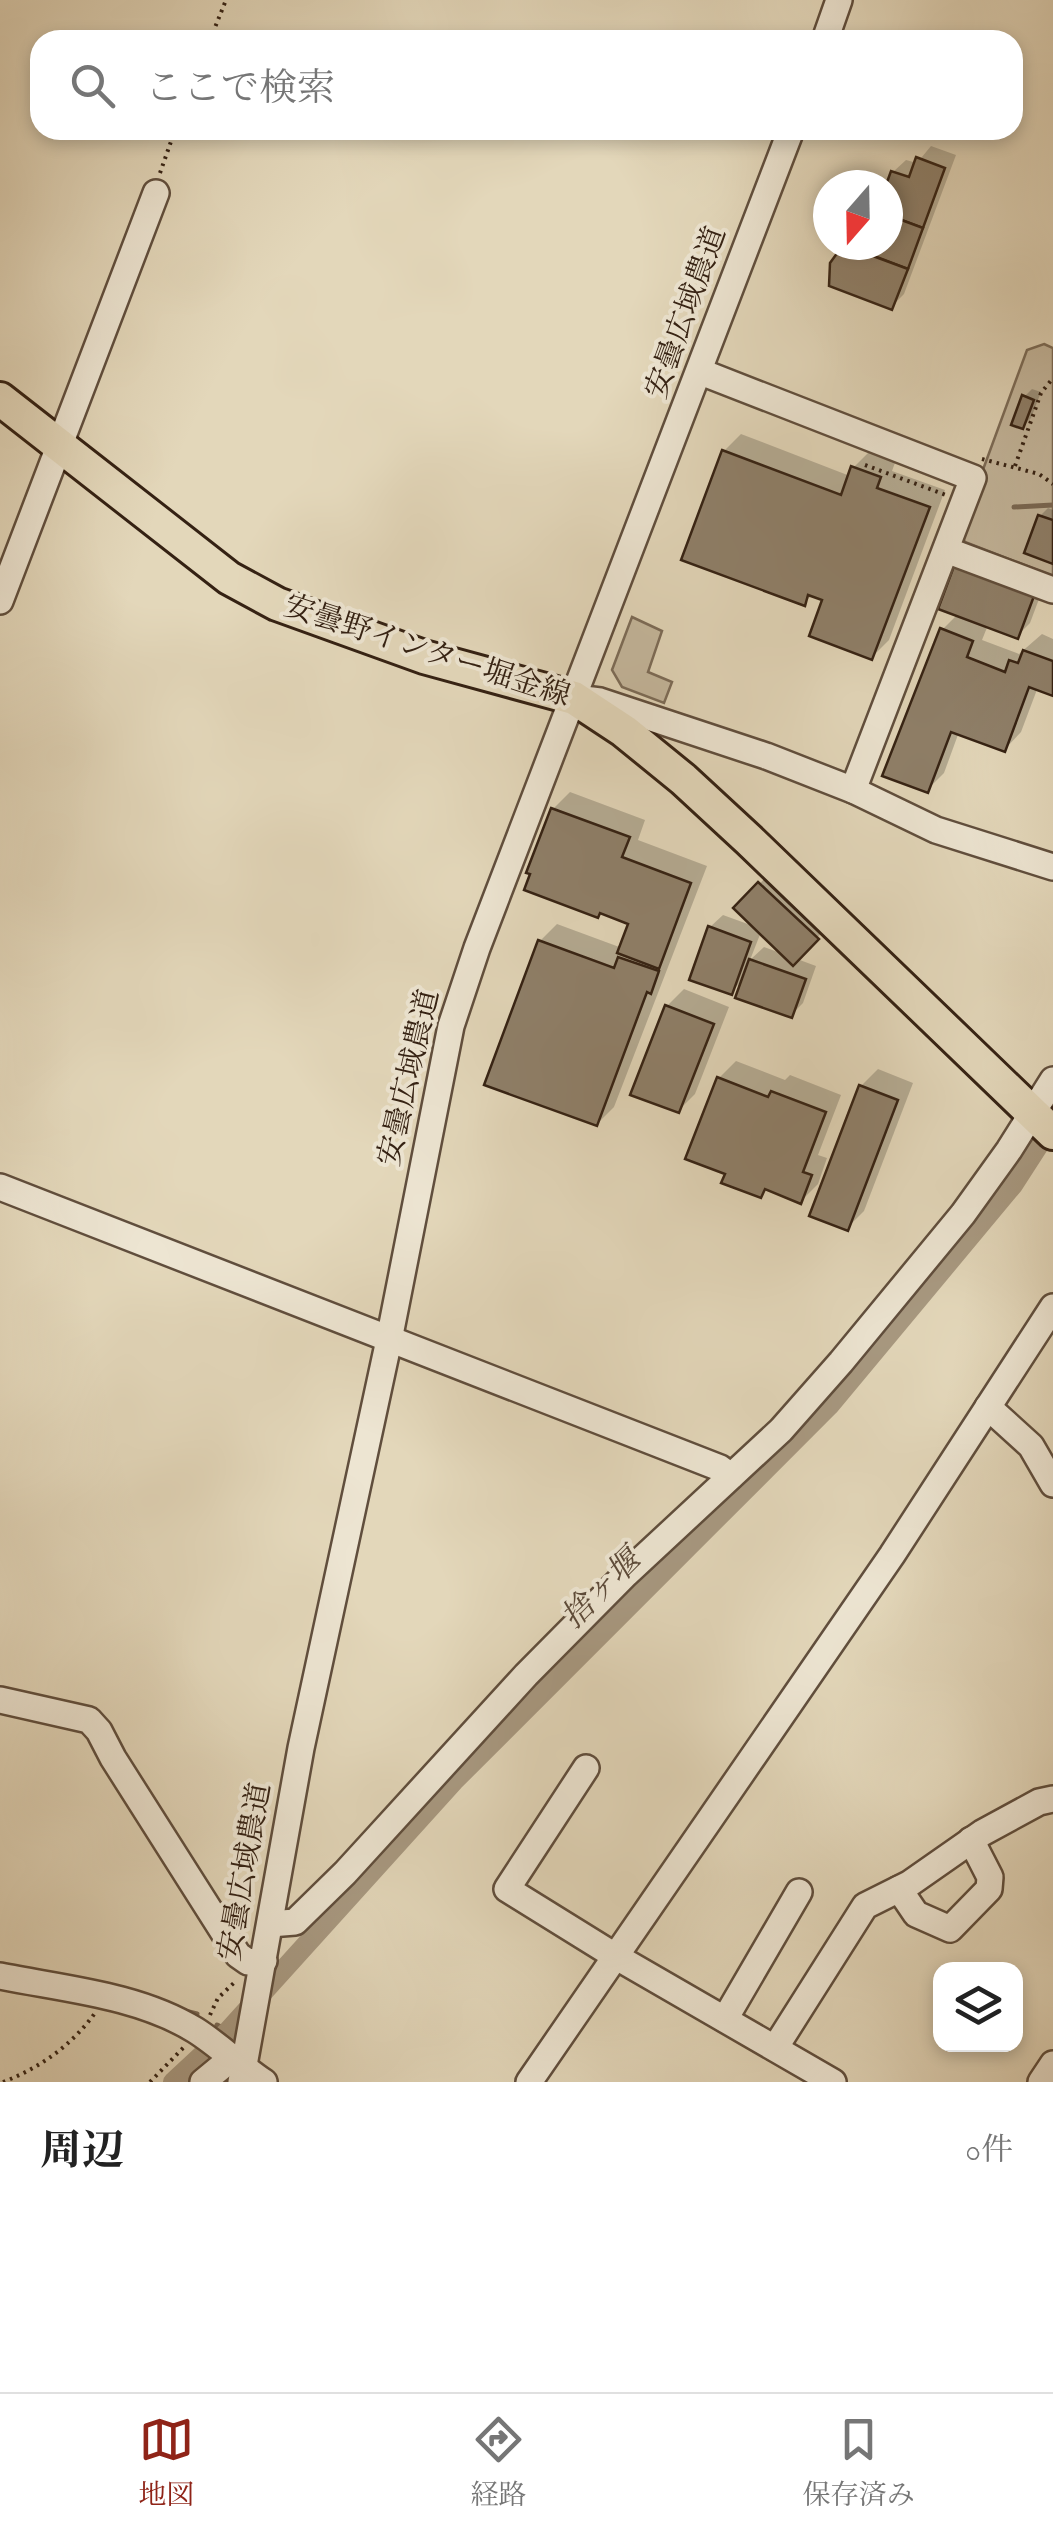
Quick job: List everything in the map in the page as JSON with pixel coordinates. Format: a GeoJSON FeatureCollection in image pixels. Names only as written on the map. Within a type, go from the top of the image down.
{"type":"FeatureCollection","features":[{"type":"Feature","properties":{"kind":"main road","name":"安曇野インター堀金線"},"geometry":{"type":"LineString","coordinates":[[0,399],[229,578],[277,604],[424,657],[574,698],[624,730],[683,779],[1040,1120]]}},
{"type":"Feature","properties":{"kind":"street"},"geometry":{"type":"LineString","coordinates":[[828,30],[840,0]]}},
{"type":"Feature","properties":{"kind":"street","name":"安曇広域農道"},"geometry":{"type":"LineString","coordinates":[[241,2069],[264,1963],[301,1748],[389,1340],[451,1026],[477,948],[574,698],[709,376],[788,140]]}},
{"type":"Feature","properties":{"kind":"street"},"geometry":{"type":"LineString","coordinates":[[0,602],[156,193]]}},
{"type":"Feature","properties":{"kind":"street"},"geometry":{"type":"LineString","coordinates":[[709,376],[971,480],[853,790]]}},
{"type":"Feature","properties":{"kind":"street"},"geometry":{"type":"LineString","coordinates":[[946,550],[1053,590]]}},
{"type":"Feature","properties":{"kind":"street"},"geometry":{"type":"LineString","coordinates":[[574,698],[600,701],[766,756],[853,790],[936,830],[1053,867]]}},
{"type":"Feature","properties":{"kind":"street"},"geometry":{"type":"LineString","coordinates":[[270,1924],[295,1922],[345,1873],[526,1675],[626,1574],[781,1430],[963,1214],[1010,1150],[1040,1120],[1053,1080]]}},
{"type":"Feature","properties":{"kind":"street"},"geometry":{"type":"LineString","coordinates":[[0,1186],[702,1460],[731,1476]]}},
{"type":"Feature","properties":{"kind":"street"},"geometry":{"type":"LineString","coordinates":[[528,2082],[892,1555],[1053,1307]]}},
{"type":"Feature","properties":{"kind":"street"},"geometry":{"type":"LineString","coordinates":[[988,1407],[1031,1446],[1053,1484]]}},
{"type":"Feature","properties":{"kind":"street"},"geometry":{"type":"LineString","coordinates":[[0,1700],[89,1720],[238,1955],[248,1962],[264,1963]]}},
{"type":"Feature","properties":{"kind":"street"},"geometry":{"type":"LineString","coordinates":[[586,1768],[507,1889],[833,2082]]}},
{"type":"Feature","properties":{"kind":"street"},"geometry":{"type":"LineString","coordinates":[[775,2048],[866,1906],[899,1889],[971,1840],[1039,1802],[1053,1799]]}},
{"type":"Feature","properties":{"kind":"street"},"geometry":{"type":"LineString","coordinates":[[899,1889],[916,1914],[950,1929],[989,1889],[990,1877],[971,1840]]}},
{"type":"Feature","properties":{"kind":"street"},"geometry":{"type":"LineString","coordinates":[[724,2019],[799,1892]]}},
{"type":"Feature","properties":{"kind":"street"},"geometry":{"type":"LineString","coordinates":[[0,1976],[152,2010],[199,2034],[241,2069]]}},
{"type":"Feature","properties":{"kind":"street"},"geometry":{"type":"LineString","coordinates":[[1041,2082],[1053,2064]]}},
{"type":"Feature","properties":{"kind":"street"},"geometry":{"type":"LineString","coordinates":[[203,2082],[241,2069]]}},
{"type":"Feature","properties":{"kind":"path"},"geometry":{"type":"LineString","coordinates":[[214,30],[226,0]]}},
{"type":"Feature","properties":{"kind":"path"},"geometry":{"type":"LineString","coordinates":[[156,193],[171,140]]}},
{"type":"Feature","properties":{"kind":"path"},"geometry":{"type":"LineString","coordinates":[[1014,466],[1041,393],[1053,378]]}},
{"type":"Feature","properties":{"kind":"path"},"geometry":{"type":"LineString","coordinates":[[865,466],[971,480],[1014,466],[1039,474],[1053,484]]}},
{"type":"Feature","properties":{"kind":"path"},"geometry":{"type":"LineString","coordinates":[[150,2082],[199,2034],[218,1998],[237,1981]]}},
{"type":"Feature","properties":{"kind":"path"},"geometry":{"type":"LineString","coordinates":[[3,2082],[52,2057],[80,2033],[106,1997]]}},
{"type":"Feature","properties":{"kind":"shaded area"},"geometry":{"type":"Polygon","coordinates":[[[1044,344],[1053,348],[1053,576],[963,538],[977,486],[1027,350],[1044,344]]]}},
{"type":"Feature","properties":{"kind":"shaded area"},"geometry":{"type":"Polygon","coordinates":[[[632,617],[662,631],[648,672],[672,682],[664,703],[622,687],[612,670],[632,617]]]}},
{"type":"Feature","properties":{"kind":"building"},"geometry":{"type":"Polygon","coordinates":[[[916,157],[945,168],[923,228],[903,221],[903,175],[909,177],[916,157]]]}},
{"type":"Feature","properties":{"kind":"building"},"geometry":{"type":"Polygon","coordinates":[[[903,221],[923,228],[908,269],[885,260],[903,260],[903,221]]]}},
{"type":"Feature","properties":{"kind":"building"},"geometry":{"type":"Polygon","coordinates":[[[884,260],[908,269],[892,310],[829,286],[830,263],[884,260]]]}},
{"type":"Feature","properties":{"kind":"building"},"geometry":{"type":"Polygon","coordinates":[[[1022,395],[1034,400],[1023,429],[1011,425],[1022,395]]]}},
{"type":"Feature","properties":{"kind":"building"},"geometry":{"type":"Polygon","coordinates":[[[722,450],[841,495],[851,466],[881,477],[877,488],[930,507],[872,660],[809,636],[822,600],[808,595],[805,606],[681,560],[722,450]]]}},
{"type":"Feature","properties":{"kind":"building"},"geometry":{"type":"Polygon","coordinates":[[[1038,515],[1053,520],[1053,564],[1024,553],[1038,515]]]}},
{"type":"Feature","properties":{"kind":"building"},"geometry":{"type":"Polygon","coordinates":[[[954,566],[1034,596],[1018,639],[938,609],[954,566]]]}},
{"type":"Feature","properties":{"kind":"building"},"geometry":{"type":"Polygon","coordinates":[[[940,628],[973,641],[967,657],[1005,672],[1009,660],[1018,663],[1023,650],[1053,661],[1053,696],[1029,687],[1005,752],[951,732],[928,793],[882,776],[940,628]]]}},
{"type":"Feature","properties":{"kind":"building"},"geometry":{"type":"Polygon","coordinates":[[[551,808],[630,837],[622,857],[691,883],[659,969],[617,953],[628,924],[600,913],[598,918],[524,890],[530,874],[526,873],[551,808]]]}},
{"type":"Feature","properties":{"kind":"building"},"geometry":{"type":"Polygon","coordinates":[[[758,882],[819,939],[793,966],[733,908],[758,882]]]}},
{"type":"Feature","properties":{"kind":"building"},"geometry":{"type":"Polygon","coordinates":[[[708,926],[751,942],[732,995],[689,980],[708,926]]]}},
{"type":"Feature","properties":{"kind":"building"},"geometry":{"type":"Polygon","coordinates":[[[538,940],[614,968],[618,957],[659,971],[651,994],[647,992],[597,1126],[484,1085],[538,940]]]}},
{"type":"Feature","properties":{"kind":"building"},"geometry":{"type":"Polygon","coordinates":[[[749,959],[806,979],[792,1018],[735,998],[749,959]]]}},
{"type":"Feature","properties":{"kind":"building"},"geometry":{"type":"Polygon","coordinates":[[[665,1005],[714,1024],[679,1113],[630,1095],[665,1005]]]}},
{"type":"Feature","properties":{"kind":"building"},"geometry":{"type":"Polygon","coordinates":[[[717,1077],[768,1097],[771,1091],[826,1112],[803,1172],[812,1175],[801,1204],[765,1189],[761,1198],[721,1183],[725,1174],[685,1159],[717,1077]]]}},
{"type":"Feature","properties":{"kind":"building"},"geometry":{"type":"Polygon","coordinates":[[[859,1085],[898,1100],[848,1231],[809,1216],[859,1085]]]}},
{"type":"Feature","properties":{"kind":"waterway"},"geometry":{"type":"LineString","coordinates":[[1014,507],[1053,505]]}},
{"type":"Feature","properties":{"kind":"waterway","name":"捨ヶ堰"},"geometry":{"type":"LineString","coordinates":[[173,2082],[228,2031],[454,1781],[829,1406],[1013,1185],[1053,1123]]}},
{"type":"Feature","properties":{"kind":"waterway"},"geometry":{"type":"LineString","coordinates":[[181,2010],[197,2014]]}},
{"type":"Feature","properties":{"kind":"waterway"},"geometry":{"type":"LineString","coordinates":[[217,2025],[228,2031]]}}]}
